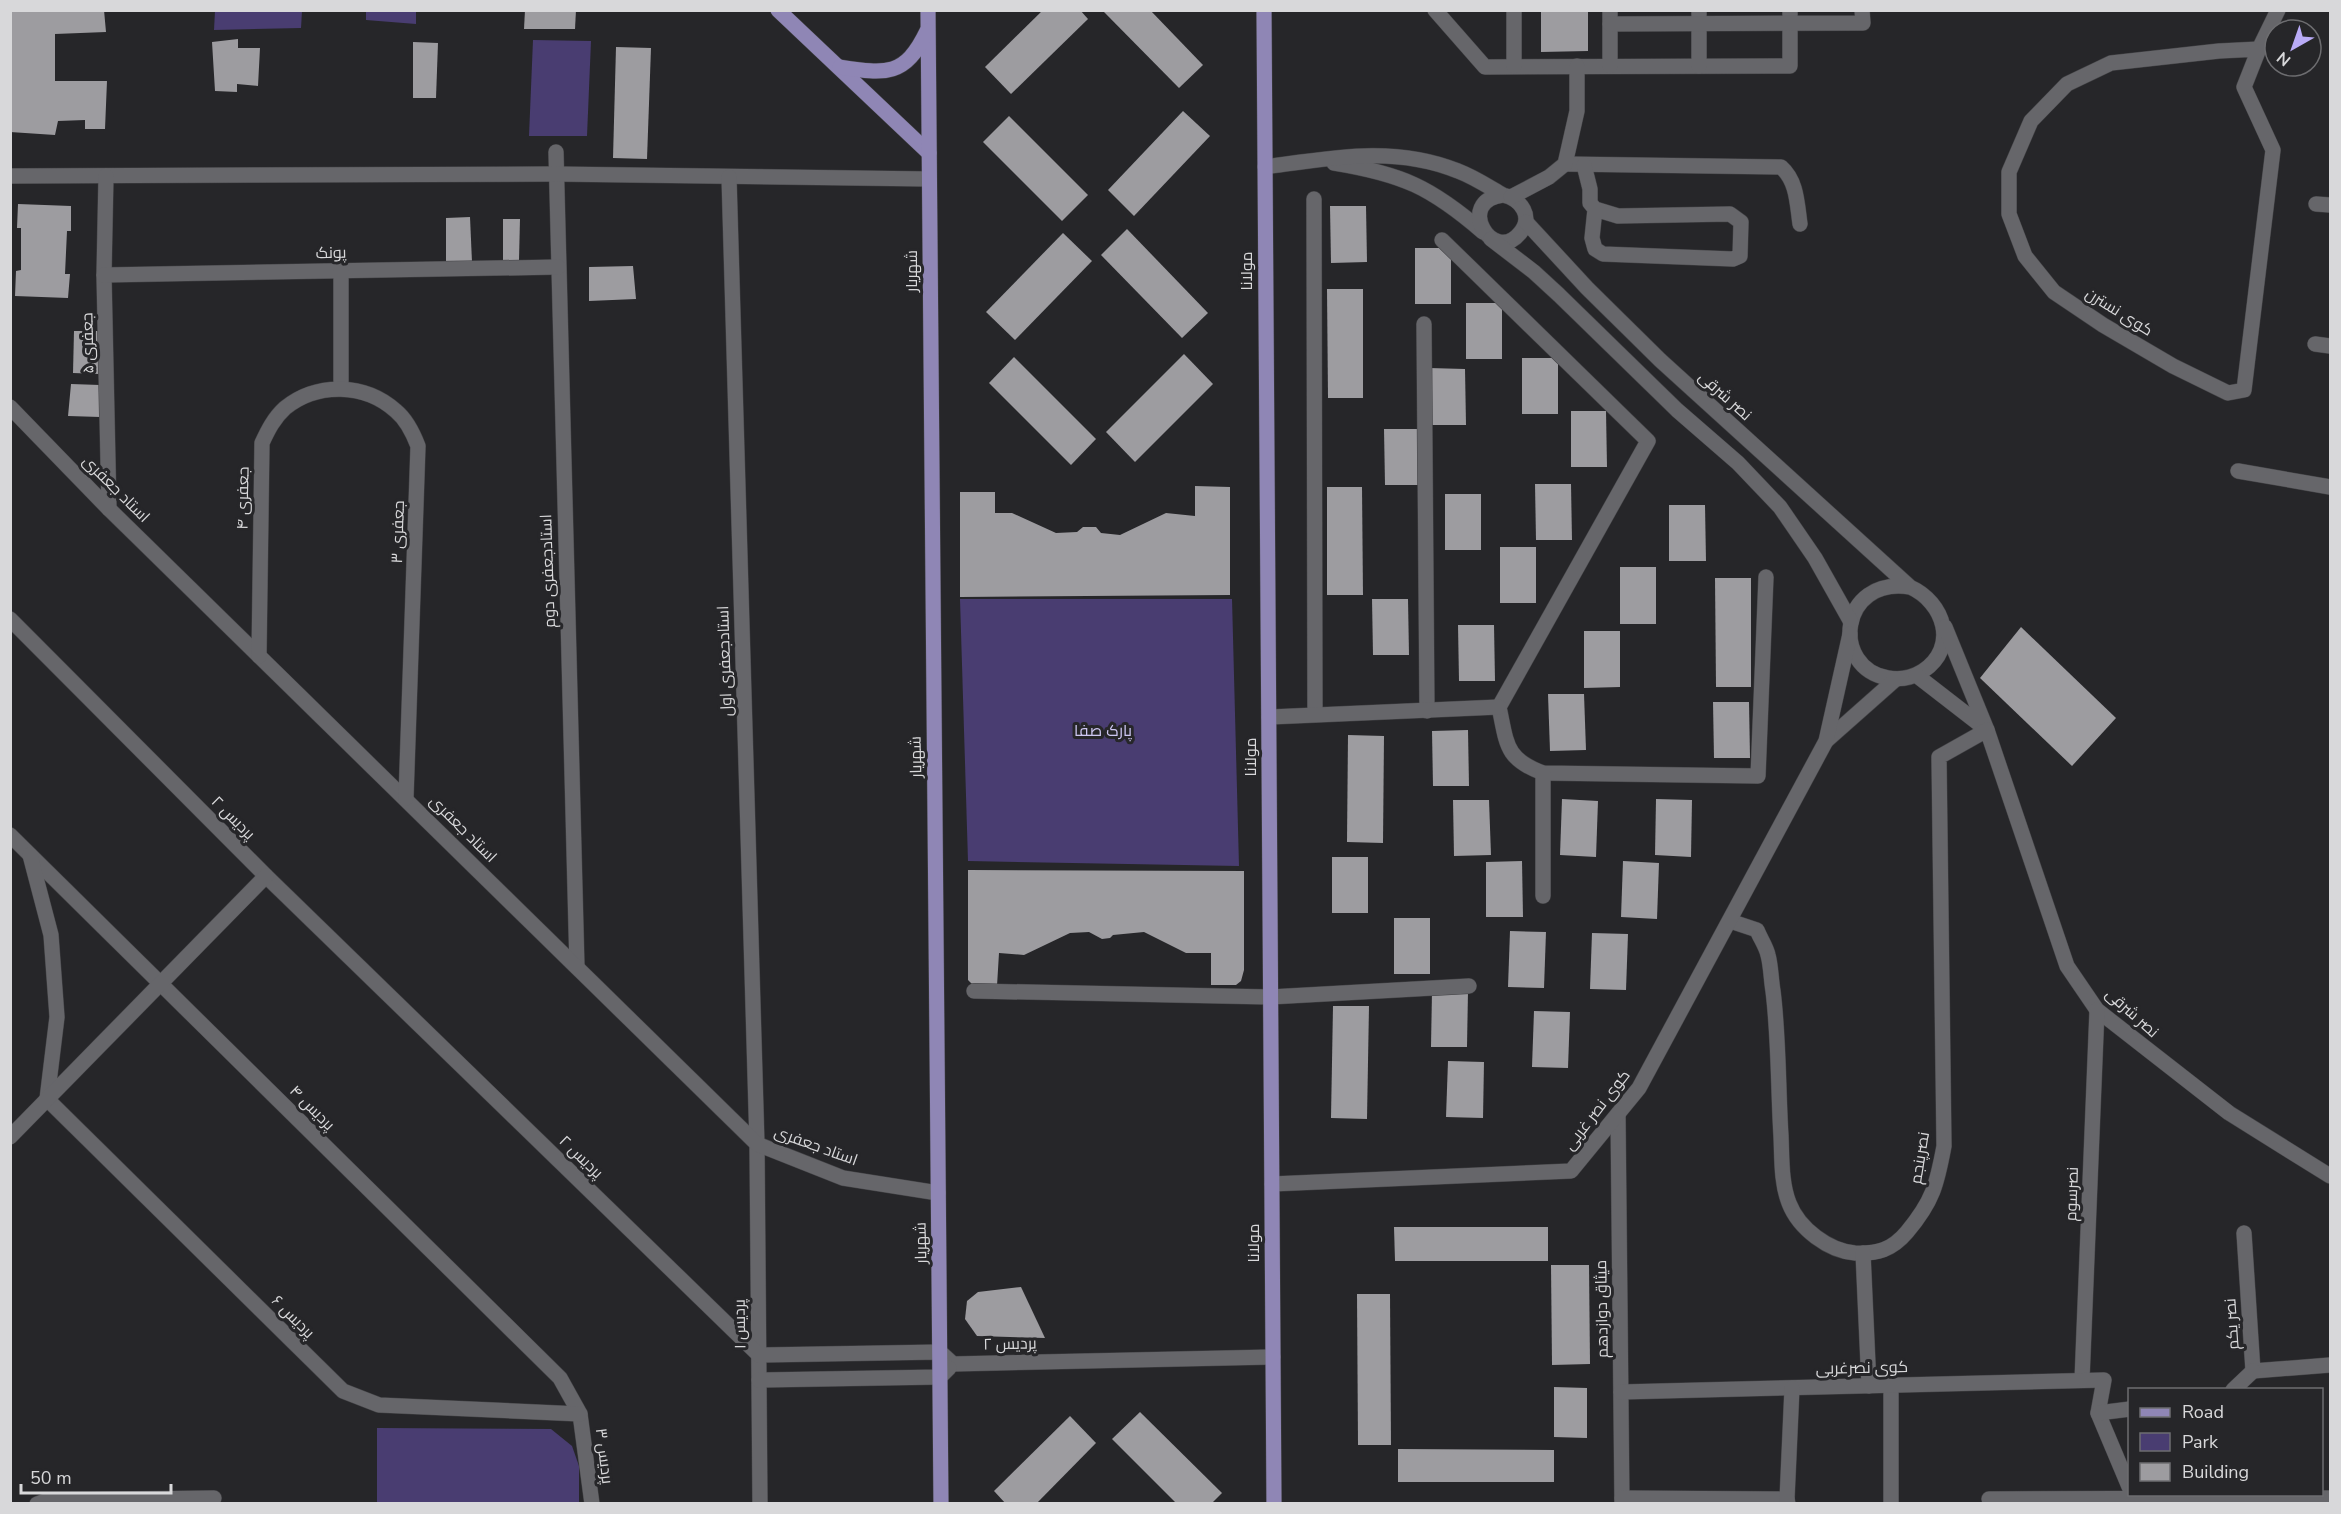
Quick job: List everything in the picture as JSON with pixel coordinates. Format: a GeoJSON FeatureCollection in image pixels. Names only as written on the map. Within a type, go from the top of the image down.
{"type":"FeatureCollection","features":[{"type":"Feature","properties":{"kind":"main road","name":"شهریار"},"geometry":{"type":"LineString","coordinates":[[928,10],[941,1503]]}},
{"type":"Feature","properties":{"kind":"main road","name":"مولانا"},"geometry":{"type":"LineString","coordinates":[[1264,10],[1274,1503]]}},
{"type":"Feature","properties":{"kind":"main road"},"geometry":{"type":"LineString","coordinates":[[781,12],[929,153]]}},
{"type":"Feature","properties":{"kind":"main road"},"geometry":{"type":"LineString","coordinates":[[840,67],[879,72],[898,67],[917,52],[928,28]]}},
{"type":"Feature","properties":{"kind":"street"},"geometry":{"type":"LineString","coordinates":[[1435,10],[1485,67],[1790,66],[1790,17]]}},
{"type":"Feature","properties":{"kind":"street"},"geometry":{"type":"LineString","coordinates":[[1514,10],[1514,66]]}},
{"type":"Feature","properties":{"kind":"street"},"geometry":{"type":"LineString","coordinates":[[1610,66],[1610,17],[1790,17],[1863,23],[1862,10]]}},
{"type":"Feature","properties":{"kind":"street","name":"کوی نسترن"},"geometry":{"type":"LineString","coordinates":[[2259,49],[2111,63],[2067,84],[2031,121],[2009,172],[2009,214],[2025,256],[2054,292],[2103,325],[2173,366],[2228,393],[2244,390],[2273,150],[2244,87],[2278,10]]}},
{"type":"Feature","properties":{"kind":"street"},"geometry":{"type":"LineString","coordinates":[[1699,17],[1699,66]]}},
{"type":"Feature","properties":{"kind":"street"},"geometry":{"type":"LineString","coordinates":[[1549,177],[1526,218],[1523,229],[1513,239],[1498,241],[1488,236],[1479,220],[1483,205],[1489,200],[1507,196],[1549,177],[1565,164],[1577,111],[1577,66]]}},
{"type":"Feature","properties":{"kind":"street","name":"استادجعفری دوم"},"geometry":{"type":"LineString","coordinates":[[556,152],[577,967]]}},
{"type":"Feature","properties":{"kind":"street"},"geometry":{"type":"LineString","coordinates":[[1265,167],[1359,154],[1405,157],[1458,171],[1507,196],[1523,207],[1526,218]]}},
{"type":"Feature","properties":{"kind":"street"},"geometry":{"type":"LineString","coordinates":[[1316,160],[1377,170],[1425,188],[1454,206],[1543,279],[1677,410],[1737,463],[1780,507],[1815,558],[1850,628]]}},
{"type":"Feature","properties":{"kind":"street"},"geometry":{"type":"LineString","coordinates":[[1565,164],[1781,167],[1790,174],[1796,190],[1800,224]]}},
{"type":"Feature","properties":{"kind":"street"},"geometry":{"type":"LineString","coordinates":[[1584,165],[1590,189],[1590,203],[1595,209],[1618,216],[1730,214],[1742,222],[1740,256],[1733,259],[1603,254],[1595,249],[1592,238],[1595,209]]}},
{"type":"Feature","properties":{"kind":"street"},"geometry":{"type":"LineString","coordinates":[[10,176],[555,174],[929,179]]}},
{"type":"Feature","properties":{"kind":"street","name":"جعفری ۵"},"geometry":{"type":"LineString","coordinates":[[106,176],[104,275],[109,508]]}},
{"type":"Feature","properties":{"kind":"street","name":"استادجعفری اول"},"geometry":{"type":"LineString","coordinates":[[729,177],[757,1144]]}},
{"type":"Feature","properties":{"kind":"street"},"geometry":{"type":"LineString","coordinates":[[1314,199],[1315,714]]}},
{"type":"Feature","properties":{"kind":"street","name":"نصر شرقی"},"geometry":{"type":"LineString","coordinates":[[1526,218],[1587,288],[1660,360],[1910,587]]}},
{"type":"Feature","properties":{"kind":"street"},"geometry":{"type":"LineString","coordinates":[[1443,240],[1648,441],[1499,707],[1509,751],[1525,766],[1543,773],[1758,776],[1766,577]]}},
{"type":"Feature","properties":{"kind":"street","name":"پونک"},"geometry":{"type":"LineString","coordinates":[[104,275],[558,267]]}},
{"type":"Feature","properties":{"kind":"street"},"geometry":{"type":"LineString","coordinates":[[341,271],[341,388]]}},
{"type":"Feature","properties":{"kind":"street"},"geometry":{"type":"LineString","coordinates":[[1424,324],[1427,711]]}},
{"type":"Feature","properties":{"kind":"street"},"geometry":{"type":"LineString","coordinates":[[2314,344],[2331,346]]}},
{"type":"Feature","properties":{"kind":"street","name":"جعفری ۴"},"geometry":{"type":"LineString","coordinates":[[259,656],[262,443],[271,424],[285,409],[320,390],[341,388]]}},
{"type":"Feature","properties":{"kind":"street","name":"جعفری ۳"},"geometry":{"type":"LineString","coordinates":[[341,388],[361,391],[380,399],[397,411],[410,427],[418,446],[406,798]]}},
{"type":"Feature","properties":{"kind":"street","name":"استاد جعفری"},"geometry":{"type":"LineString","coordinates":[[10,406],[109,508],[757,1144],[843,1178],[938,1193]]}},
{"type":"Feature","properties":{"kind":"street"},"geometry":{"type":"LineString","coordinates":[[2238,471],[2328,489]]}},
{"type":"Feature","properties":{"kind":"street"},"geometry":{"type":"LineString","coordinates":[[1889,586],[1910,587],[1922,592],[1939,612],[1943,627],[1943,642],[1938,656],[1916,675],[1896,679],[1881,676],[1867,669],[1856,657],[1850,642],[1853,613],[1870,592],[1889,586]]}},
{"type":"Feature","properties":{"kind":"street","name":"نصر شرقی"},"geometry":{"type":"LineString","coordinates":[[1939,612],[1987,730],[2067,966],[2097,1010],[2229,1113],[2331,1176]]}},
{"type":"Feature","properties":{"kind":"street","name":"پردیس ۲"},"geometry":{"type":"LineString","coordinates":[[10,620],[266,876],[759,1355]]}},
{"type":"Feature","properties":{"kind":"street","name":"کوی نصر غربی"},"geometry":{"type":"LineString","coordinates":[[1272,1184],[1571,1172],[1639,1088],[1826,741],[1850,628]]}},
{"type":"Feature","properties":{"kind":"street"},"geometry":{"type":"LineString","coordinates":[[1916,675],[1987,730]]}},
{"type":"Feature","properties":{"kind":"street","name":"کوی نصر غربی"},"geometry":{"type":"LineString","coordinates":[[1826,741],[1896,679]]}},
{"type":"Feature","properties":{"kind":"street"},"geometry":{"type":"LineString","coordinates":[[1269,717],[1499,707]]}},
{"type":"Feature","properties":{"kind":"street","name":"نصرپنجم"},"geometry":{"type":"LineString","coordinates":[[1730,921],[1757,930],[1768,955],[1776,1016],[1783,1170],[1790,1204],[1814,1234],[1831,1247],[1844,1252],[1873,1254],[1890,1247],[1904,1236],[1921,1216],[1936,1186],[1944,1146],[1939,757],[1987,730]]}},
{"type":"Feature","properties":{"kind":"street"},"geometry":{"type":"LineString","coordinates":[[1543,773],[1543,896]]}},
{"type":"Feature","properties":{"kind":"street","name":"پردیس ۴"},"geometry":{"type":"LineString","coordinates":[[10,835],[560,1378],[580,1414]]}},
{"type":"Feature","properties":{"kind":"street"},"geometry":{"type":"LineString","coordinates":[[30,855],[51,935],[53,958],[57,1017],[47,1099]]}},
{"type":"Feature","properties":{"kind":"street"},"geometry":{"type":"LineString","coordinates":[[10,1137],[266,876]]}},
{"type":"Feature","properties":{"kind":"street"},"geometry":{"type":"LineString","coordinates":[[974,991],[1270,998],[1469,986]]}},
{"type":"Feature","properties":{"kind":"street","name":"نصرسوم"},"geometry":{"type":"LineString","coordinates":[[2082,1380],[2097,1010]]}},
{"type":"Feature","properties":{"kind":"street","name":"پردیس ۶"},"geometry":{"type":"LineString","coordinates":[[47,1099],[343,1391],[379,1405],[580,1414]]}},
{"type":"Feature","properties":{"kind":"street","name":"میثاق دوازدهم"},"geometry":{"type":"LineString","coordinates":[[1618,1114],[1622,1501]]}},
{"type":"Feature","properties":{"kind":"street","name":"پردیس ۱"},"geometry":{"type":"LineString","coordinates":[[757,1144],[760,1503]]}},
{"type":"Feature","properties":{"kind":"street","name":"نصر یکم"},"geometry":{"type":"LineString","coordinates":[[2244,1233],[2253,1371],[2331,1365]]}},
{"type":"Feature","properties":{"kind":"street"},"geometry":{"type":"LineString","coordinates":[[1863,1253],[1869,1386]]}},
{"type":"Feature","properties":{"kind":"street"},"geometry":{"type":"LineString","coordinates":[[759,1355],[940,1352],[953,1364],[940,1377],[759,1380]]}},
{"type":"Feature","properties":{"kind":"street","name":"پردیس ۲"},"geometry":{"type":"LineString","coordinates":[[953,1364],[1273,1356]]}},
{"type":"Feature","properties":{"kind":"street"},"geometry":{"type":"LineString","coordinates":[[2234,1388],[2253,1371]]}},
{"type":"Feature","properties":{"kind":"street","name":"کوی نصرغربی"},"geometry":{"type":"LineString","coordinates":[[1621,1392],[2104,1380],[2098,1413]]}},
{"type":"Feature","properties":{"kind":"street"},"geometry":{"type":"LineString","coordinates":[[1891,1385],[1891,1503]]}},
{"type":"Feature","properties":{"kind":"street"},"geometry":{"type":"LineString","coordinates":[[1622,1501],[1787,1501],[1792,1388]]}},
{"type":"Feature","properties":{"kind":"street"},"geometry":{"type":"LineString","coordinates":[[2128,1408],[2098,1413],[2128,1484]]}},
{"type":"Feature","properties":{"kind":"street","name":"پردیس ۳"},"geometry":{"type":"LineString","coordinates":[[580,1414],[592,1503]]}},
{"type":"Feature","properties":{"kind":"street"},"geometry":{"type":"LineString","coordinates":[[1989,1499],[2133,1496],[2331,1497]]}},
{"type":"Feature","properties":{"kind":"street"},"geometry":{"type":"LineString","coordinates":[[37,1503],[48,1500],[213,1498]]}},
{"type":"Feature","properties":{"kind":"green space"},"geometry":{"type":"Polygon","coordinates":[[[215,11],[302,11],[301,28],[214,30],[215,11]]]}},
{"type":"Feature","properties":{"kind":"green space"},"geometry":{"type":"Polygon","coordinates":[[[366,11],[416,11],[416,24],[366,20],[366,11]]]}},
{"type":"Feature","properties":{"kind":"green space"},"geometry":{"type":"Polygon","coordinates":[[[533,40],[591,41],[587,136],[529,136],[533,40]]]}},
{"type":"Feature","properties":{"kind":"green space","name":"پارک صفا"},"geometry":{"type":"Polygon","coordinates":[[[960,599],[1232,599],[1239,866],[968,861],[960,599]]]}},
{"type":"Feature","properties":{"kind":"green space"},"geometry":{"type":"Polygon","coordinates":[[[377,1428],[551,1429],[572,1446],[579,1466],[579,1503],[377,1503],[377,1428]]]}},
{"type":"Feature","properties":{"kind":"building"},"geometry":{"type":"Polygon","coordinates":[[[10,10],[104,10],[106,32],[55,34],[55,81],[107,81],[105,129],[85,129],[85,120],[58,121],[55,135],[10,132],[10,10]]]}},
{"type":"Feature","properties":{"kind":"building"},"geometry":{"type":"Polygon","coordinates":[[[525,10],[576,10],[575,29],[524,29],[525,10]]]}},
{"type":"Feature","properties":{"kind":"building"},"geometry":{"type":"Polygon","coordinates":[[[1043,10],[1080,10],[1088,19],[1011,94],[985,67],[1043,10]]]}},
{"type":"Feature","properties":{"kind":"building"},"geometry":{"type":"Polygon","coordinates":[[[1105,10],[1150,10],[1203,65],[1179,88],[1104,12],[1105,10]]]}},
{"type":"Feature","properties":{"kind":"building"},"geometry":{"type":"Polygon","coordinates":[[[1541,10],[1588,10],[1588,51],[1541,52],[1541,10]]]}},
{"type":"Feature","properties":{"kind":"building"},"geometry":{"type":"Polygon","coordinates":[[[238,39],[238,48],[260,48],[258,86],[237,84],[237,92],[215,91],[212,42],[238,39]]]}},
{"type":"Feature","properties":{"kind":"building"},"geometry":{"type":"Polygon","coordinates":[[[413,42],[438,43],[436,98],[413,98],[413,42]]]}},
{"type":"Feature","properties":{"kind":"building"},"geometry":{"type":"Polygon","coordinates":[[[616,47],[651,48],[647,159],[613,158],[616,47]]]}},
{"type":"Feature","properties":{"kind":"building"},"geometry":{"type":"Polygon","coordinates":[[[1183,111],[1210,136],[1134,216],[1108,190],[1183,111]]]}},
{"type":"Feature","properties":{"kind":"building"},"geometry":{"type":"Polygon","coordinates":[[[1009,116],[1088,195],[1062,221],[983,142],[1009,116]]]}},
{"type":"Feature","properties":{"kind":"building"},"geometry":{"type":"Polygon","coordinates":[[[18,204],[71,206],[71,231],[67,231],[65,274],[70,274],[68,298],[15,296],[16,271],[21,270],[21,228],[17,228],[18,204]]]}},
{"type":"Feature","properties":{"kind":"building"},"geometry":{"type":"Polygon","coordinates":[[[1330,206],[1366,206],[1367,262],[1331,263],[1330,206]]]}},
{"type":"Feature","properties":{"kind":"building"},"geometry":{"type":"Polygon","coordinates":[[[470,217],[472,262],[446,262],[446,218],[470,217]]]}},
{"type":"Feature","properties":{"kind":"building"},"geometry":{"type":"Polygon","coordinates":[[[503,219],[520,219],[519,260],[503,260],[503,219]]]}},
{"type":"Feature","properties":{"kind":"building"},"geometry":{"type":"Polygon","coordinates":[[[1127,229],[1208,313],[1182,338],[1101,255],[1127,229]]]}},
{"type":"Feature","properties":{"kind":"building"},"geometry":{"type":"Polygon","coordinates":[[[1063,233],[1092,261],[1015,340],[986,312],[1063,233]]]}},
{"type":"Feature","properties":{"kind":"building"},"geometry":{"type":"Polygon","coordinates":[[[1415,248],[1451,248],[1451,304],[1415,304],[1415,248]]]}},
{"type":"Feature","properties":{"kind":"building"},"geometry":{"type":"Polygon","coordinates":[[[633,266],[636,299],[589,301],[589,267],[633,266]]]}},
{"type":"Feature","properties":{"kind":"building"},"geometry":{"type":"Polygon","coordinates":[[[1327,289],[1363,289],[1363,398],[1328,398],[1327,289]]]}},
{"type":"Feature","properties":{"kind":"building"},"geometry":{"type":"Polygon","coordinates":[[[1466,303],[1502,303],[1502,359],[1466,359],[1466,303]]]}},
{"type":"Feature","properties":{"kind":"building"},"geometry":{"type":"Polygon","coordinates":[[[74,331],[98,331],[99,374],[73,373],[74,331]]]}},
{"type":"Feature","properties":{"kind":"building"},"geometry":{"type":"Polygon","coordinates":[[[1184,354],[1213,384],[1135,462],[1106,432],[1184,354]]]}},
{"type":"Feature","properties":{"kind":"building"},"geometry":{"type":"Polygon","coordinates":[[[1014,357],[1096,439],[1071,465],[989,383],[1014,357]]]}},
{"type":"Feature","properties":{"kind":"building"},"geometry":{"type":"Polygon","coordinates":[[[1522,358],[1558,358],[1558,414],[1522,414],[1522,358]]]}},
{"type":"Feature","properties":{"kind":"building"},"geometry":{"type":"Polygon","coordinates":[[[1429,368],[1465,369],[1466,425],[1430,425],[1429,368]]]}},
{"type":"Feature","properties":{"kind":"building"},"geometry":{"type":"Polygon","coordinates":[[[71,384],[100,385],[100,417],[68,416],[71,384]]]}},
{"type":"Feature","properties":{"kind":"building"},"geometry":{"type":"Polygon","coordinates":[[[1571,411],[1606,411],[1607,467],[1571,467],[1571,411]]]}},
{"type":"Feature","properties":{"kind":"building"},"geometry":{"type":"Polygon","coordinates":[[[1384,429],[1420,429],[1421,485],[1385,485],[1384,429]]]}},
{"type":"Feature","properties":{"kind":"building"},"geometry":{"type":"Polygon","coordinates":[[[1535,484],[1571,484],[1572,540],[1536,540],[1535,484]]]}},
{"type":"Feature","properties":{"kind":"building"},"geometry":{"type":"Polygon","coordinates":[[[1195,486],[1230,487],[1230,595],[960,597],[960,492],[995,492],[995,513],[1012,513],[1056,533],[1077,532],[1083,527],[1096,527],[1101,533],[1120,535],[1166,513],[1195,516],[1195,486]]]}},
{"type":"Feature","properties":{"kind":"building"},"geometry":{"type":"Polygon","coordinates":[[[1327,487],[1362,487],[1363,595],[1327,595],[1327,487]]]}},
{"type":"Feature","properties":{"kind":"building"},"geometry":{"type":"Polygon","coordinates":[[[1445,494],[1481,494],[1481,550],[1445,550],[1445,494]]]}},
{"type":"Feature","properties":{"kind":"building"},"geometry":{"type":"Polygon","coordinates":[[[1669,505],[1705,505],[1706,561],[1669,561],[1669,505]]]}},
{"type":"Feature","properties":{"kind":"building"},"geometry":{"type":"Polygon","coordinates":[[[1500,547],[1536,547],[1536,603],[1500,603],[1500,547]]]}},
{"type":"Feature","properties":{"kind":"building"},"geometry":{"type":"Polygon","coordinates":[[[1620,567],[1656,567],[1656,624],[1620,624],[1620,567]]]}},
{"type":"Feature","properties":{"kind":"building"},"geometry":{"type":"Polygon","coordinates":[[[1715,578],[1751,578],[1751,687],[1716,687],[1715,578]]]}},
{"type":"Feature","properties":{"kind":"building"},"geometry":{"type":"Polygon","coordinates":[[[1372,599],[1408,599],[1409,655],[1373,655],[1372,599]]]}},
{"type":"Feature","properties":{"kind":"building"},"geometry":{"type":"Polygon","coordinates":[[[1458,625],[1494,625],[1495,681],[1459,681],[1458,625]]]}},
{"type":"Feature","properties":{"kind":"building"},"geometry":{"type":"Polygon","coordinates":[[[2021,627],[2116,718],[2072,766],[1980,678],[2021,627]]]}},
{"type":"Feature","properties":{"kind":"building"},"geometry":{"type":"Polygon","coordinates":[[[1584,631],[1620,631],[1620,687],[1584,688],[1584,631]]]}},
{"type":"Feature","properties":{"kind":"building"},"geometry":{"type":"Polygon","coordinates":[[[1548,694],[1584,694],[1586,750],[1550,751],[1548,694]]]}},
{"type":"Feature","properties":{"kind":"building"},"geometry":{"type":"Polygon","coordinates":[[[1713,702],[1749,702],[1750,758],[1714,758],[1713,702]]]}},
{"type":"Feature","properties":{"kind":"building"},"geometry":{"type":"Polygon","coordinates":[[[1468,730],[1469,786],[1433,786],[1432,731],[1468,730]]]}},
{"type":"Feature","properties":{"kind":"building"},"geometry":{"type":"Polygon","coordinates":[[[1348,735],[1384,736],[1383,843],[1347,842],[1348,735]]]}},
{"type":"Feature","properties":{"kind":"building"},"geometry":{"type":"Polygon","coordinates":[[[1562,799],[1598,801],[1596,857],[1560,855],[1562,799]]]}},
{"type":"Feature","properties":{"kind":"building"},"geometry":{"type":"Polygon","coordinates":[[[1656,799],[1692,800],[1691,857],[1655,855],[1656,799]]]}},
{"type":"Feature","properties":{"kind":"building"},"geometry":{"type":"Polygon","coordinates":[[[1453,800],[1489,800],[1491,855],[1454,856],[1453,800]]]}},
{"type":"Feature","properties":{"kind":"building"},"geometry":{"type":"Polygon","coordinates":[[[1332,857],[1368,857],[1368,913],[1332,913],[1332,857]]]}},
{"type":"Feature","properties":{"kind":"building"},"geometry":{"type":"Polygon","coordinates":[[[1522,861],[1523,917],[1486,917],[1486,862],[1522,861]]]}},
{"type":"Feature","properties":{"kind":"building"},"geometry":{"type":"Polygon","coordinates":[[[1623,861],[1659,863],[1657,919],[1621,917],[1623,861]]]}},
{"type":"Feature","properties":{"kind":"building"},"geometry":{"type":"Polygon","coordinates":[[[968,870],[1244,871],[1244,970],[1241,981],[1236,985],[1211,985],[1211,953],[1186,953],[1144,932],[1113,935],[1102,939],[1089,932],[1070,933],[1024,955],[999,953],[997,986],[973,985],[968,980],[968,870]]]}},
{"type":"Feature","properties":{"kind":"building"},"geometry":{"type":"Polygon","coordinates":[[[1394,918],[1430,918],[1430,974],[1394,974],[1394,918]]]}},
{"type":"Feature","properties":{"kind":"building"},"geometry":{"type":"Polygon","coordinates":[[[1510,931],[1546,932],[1544,988],[1508,987],[1510,931]]]}},
{"type":"Feature","properties":{"kind":"building"},"geometry":{"type":"Polygon","coordinates":[[[1592,933],[1628,934],[1626,990],[1590,989],[1592,933]]]}},
{"type":"Feature","properties":{"kind":"building"},"geometry":{"type":"Polygon","coordinates":[[[1432,991],[1468,991],[1467,1047],[1431,1047],[1432,991]]]}},
{"type":"Feature","properties":{"kind":"building"},"geometry":{"type":"Polygon","coordinates":[[[1333,1006],[1369,1006],[1367,1119],[1331,1118],[1333,1006]]]}},
{"type":"Feature","properties":{"kind":"building"},"geometry":{"type":"Polygon","coordinates":[[[1534,1011],[1570,1012],[1568,1068],[1532,1067],[1534,1011]]]}},
{"type":"Feature","properties":{"kind":"building"},"geometry":{"type":"Polygon","coordinates":[[[1448,1061],[1484,1062],[1483,1118],[1446,1117],[1448,1061]]]}},
{"type":"Feature","properties":{"kind":"building"},"geometry":{"type":"Polygon","coordinates":[[[1394,1227],[1548,1227],[1548,1261],[1395,1261],[1394,1227]]]}},
{"type":"Feature","properties":{"kind":"building"},"geometry":{"type":"Polygon","coordinates":[[[1551,1265],[1589,1265],[1590,1364],[1552,1365],[1551,1265]]]}},
{"type":"Feature","properties":{"kind":"building"},"geometry":{"type":"Polygon","coordinates":[[[1021,1287],[1045,1338],[977,1336],[965,1319],[967,1301],[978,1292],[1021,1287]]]}},
{"type":"Feature","properties":{"kind":"building"},"geometry":{"type":"Polygon","coordinates":[[[1357,1294],[1390,1294],[1391,1445],[1358,1445],[1357,1294]]]}},
{"type":"Feature","properties":{"kind":"building"},"geometry":{"type":"Polygon","coordinates":[[[1554,1387],[1587,1388],[1587,1438],[1554,1437],[1554,1387]]]}},
{"type":"Feature","properties":{"kind":"building"},"geometry":{"type":"Polygon","coordinates":[[[1140,1412],[1222,1493],[1211,1504],[1177,1504],[1112,1439],[1140,1412]]]}},
{"type":"Feature","properties":{"kind":"building"},"geometry":{"type":"Polygon","coordinates":[[[1070,1416],[1096,1443],[1036,1504],[1006,1504],[994,1491],[1070,1416]]]}},
{"type":"Feature","properties":{"kind":"building"},"geometry":{"type":"Polygon","coordinates":[[[1398,1449],[1554,1450],[1554,1482],[1398,1482],[1398,1449]]]}}]}
